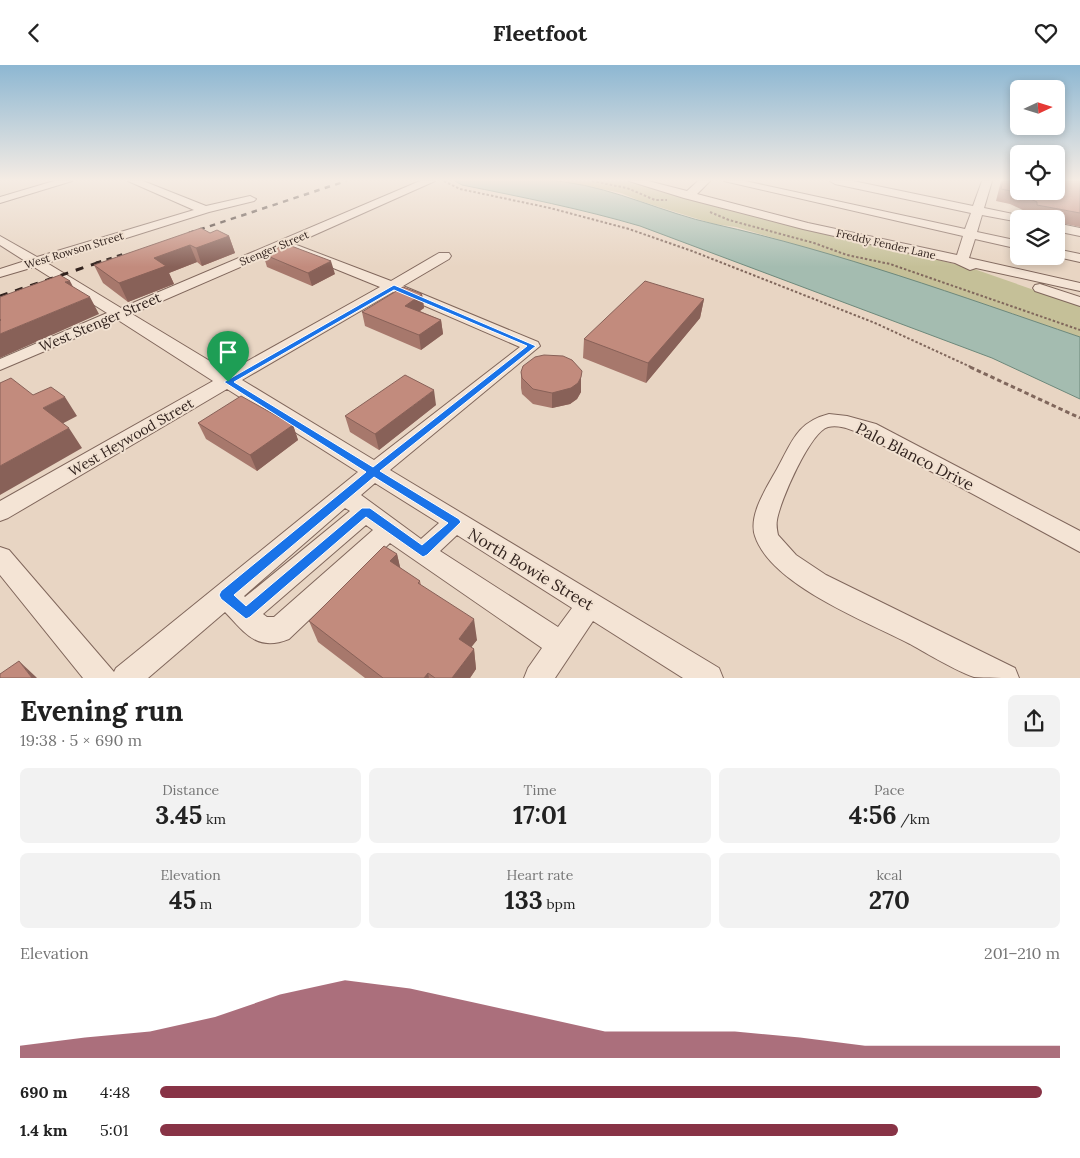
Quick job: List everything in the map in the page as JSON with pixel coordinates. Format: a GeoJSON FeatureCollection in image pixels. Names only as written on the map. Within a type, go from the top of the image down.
{"type":"FeatureCollection","features":[{"type":"Feature","properties":{"kind":"street","name":"West Rowson Street"},"geometry":{"type":"LineString","coordinates":[[0,273],[205,210]]}},
{"type":"Feature","properties":{"kind":"street","name":"Stenger Street"},"geometry":{"type":"LineString","coordinates":[[201,280],[364,210]]}},
{"type":"Feature","properties":{"kind":"street","name":"Freddy Fender Lane"},"geometry":{"type":"LineString","coordinates":[[742,210],[961,262],[1080,287]]}},
{"type":"Feature","properties":{"kind":"street"},"geometry":{"type":"LineString","coordinates":[[807,226],[821,210]]}},
{"type":"Feature","properties":{"kind":"street"},"geometry":{"type":"LineString","coordinates":[[857,210],[1010,243]]}},
{"type":"Feature","properties":{"kind":"street"},"geometry":{"type":"LineString","coordinates":[[978,210],[961,262],[1080,302]]}},
{"type":"Feature","properties":{"kind":"street"},"geometry":{"type":"LineString","coordinates":[[992,210],[1010,216]]}},
{"type":"Feature","properties":{"kind":"street"},"geometry":{"type":"LineString","coordinates":[[1065,229],[1080,232]]}},
{"type":"Feature","properties":{"kind":"street","name":"North Bowie Street"},"geometry":{"type":"LineString","coordinates":[[0,240],[36,262],[65,287],[118,315],[709,678]]}},
{"type":"Feature","properties":{"kind":"street"},"geometry":{"type":"LineString","coordinates":[[126,678],[373,472],[532,346],[394,287],[284,244]]}},
{"type":"Feature","properties":{"kind":"street"},"geometry":{"type":"LineString","coordinates":[[1065,255],[1080,258]]}},
{"type":"Feature","properties":{"kind":"street","name":"West Heywood Street"},"geometry":{"type":"LineString","coordinates":[[0,512],[394,287],[444,256]]}},
{"type":"Feature","properties":{"kind":"street","name":"West Stenger Street"},"geometry":{"type":"LineString","coordinates":[[0,365],[201,280]]}},
{"type":"Feature","properties":{"kind":"street","name":"Palo Blanco Drive"},"geometry":{"type":"LineString","coordinates":[[1006,678],[855,603],[815,581],[796,569],[770,544],[764,531],[765,519],[807,432],[820,422],[829,419],[854,423],[869,429],[1080,542]]}},
{"type":"Feature","properties":{"kind":"street"},"geometry":{"type":"LineString","coordinates":[[345,495],[389,530],[561,645]]}},
{"type":"Feature","properties":{"kind":"street"},"geometry":{"type":"LineString","coordinates":[[246,613],[366,511]]}},
{"type":"Feature","properties":{"kind":"street"},"geometry":{"type":"LineString","coordinates":[[423,552],[456,522]]}},
{"type":"Feature","properties":{"kind":"street"},"geometry":{"type":"LineString","coordinates":[[225,595],[246,613],[261,630],[279,630],[389,530]]}},
{"type":"Feature","properties":{"kind":"street"},"geometry":{"type":"LineString","coordinates":[[0,557],[102,678]]}},
{"type":"Feature","properties":{"kind":"street"},"geometry":{"type":"LineString","coordinates":[[538,678],[590,604]]}},
{"type":"Feature","properties":{"kind":"path"},"geometry":{"type":"LineString","coordinates":[[555,210],[629,229],[692,251],[875,323],[1080,418]]}},
{"type":"Feature","properties":{"kind":"path"},"geometry":{"type":"LineString","coordinates":[[706,210],[729,220],[814,243],[847,255],[890,264],[1080,330]]}},
{"type":"Feature","properties":{"kind":"shaded area"},"geometry":{"type":"Polygon","coordinates":[[[576,210],[664,210],[853,261],[1080,337],[1080,399],[992,358],[640,226],[576,210]]]}},
{"type":"Feature","properties":{"kind":"shaded area"},"geometry":{"type":"Polygon","coordinates":[[[668,210],[740,210],[974,269],[1080,306],[1080,337],[966,298],[777,239],[736,227],[714,224],[668,210]]]}},
{"type":"Feature","properties":{"kind":"building"},"geometry":{"type":"Polygon","coordinates":[[[1062,210],[1080,210],[1080,213],[1062,210]]]}},
{"type":"Feature","properties":{"kind":"building"},"geometry":{"type":"Polygon","coordinates":[[[201,228],[210,233],[217,230],[229,236],[196,248],[190,245],[154,258],[166,266],[119,283],[94,265],[201,228]]]}},
{"type":"Feature","properties":{"kind":"building"},"geometry":{"type":"Polygon","coordinates":[[[286,244],[331,261],[308,273],[263,254],[286,244]]]}},
{"type":"Feature","properties":{"kind":"building"},"geometry":{"type":"Polygon","coordinates":[[[60,275],[70,281],[65,282],[90,297],[0,334],[0,297],[60,275]]]}},
{"type":"Feature","properties":{"kind":"building"},"geometry":{"type":"Polygon","coordinates":[[[645,281],[704,299],[648,363],[584,339],[645,281]]]}},
{"type":"Feature","properties":{"kind":"building"},"geometry":{"type":"Polygon","coordinates":[[[403,287],[422,294],[405,306],[441,320],[419,335],[362,312],[403,287]]]}},
{"type":"Feature","properties":{"kind":"building"},"geometry":{"type":"Polygon","coordinates":[[[544,355],[563,356],[572,360],[582,371],[578,383],[571,388],[552,393],[533,389],[522,378],[521,372],[523,366],[535,357],[544,355]]]}},
{"type":"Feature","properties":{"kind":"building"},"geometry":{"type":"Polygon","coordinates":[[[405,375],[434,390],[375,434],[345,416],[405,375]]]}},
{"type":"Feature","properties":{"kind":"building"},"geometry":{"type":"Polygon","coordinates":[[[11,378],[33,395],[51,387],[65,397],[43,408],[69,428],[0,466],[0,383],[11,378]]]}},
{"type":"Feature","properties":{"kind":"building"},"geometry":{"type":"Polygon","coordinates":[[[241,396],[293,425],[250,455],[198,423],[241,396]]]}},
{"type":"Feature","properties":{"kind":"building"},"geometry":{"type":"Polygon","coordinates":[[[384,546],[397,554],[390,561],[420,581],[418,583],[474,619],[459,639],[474,649],[452,678],[435,678],[428,673],[424,678],[383,678],[309,621],[384,546]]]}},
{"type":"Feature","properties":{"kind":"building"},"geometry":{"type":"Polygon","coordinates":[[[19,661],[32,678],[0,678],[0,674],[19,661]]]}},
{"type":"Feature","properties":{"kind":"railway"},"geometry":{"type":"LineString","coordinates":[[189,233],[260,210]]}},
{"type":"Feature","properties":{"kind":"railway"},"geometry":{"type":"LineString","coordinates":[[96,263],[127,253]]}},
{"type":"Feature","properties":{"kind":"railway"},"geometry":{"type":"LineString","coordinates":[[0,296],[100,262]]}},
{"type":"Feature","properties":{"kind":"route"},"geometry":{"type":"LineString","coordinates":[[228,382],[373,472],[225,595],[246,613],[366,511],[389,530],[423,552],[456,522],[373,472],[532,346],[394,287],[228,382]]}}]}
